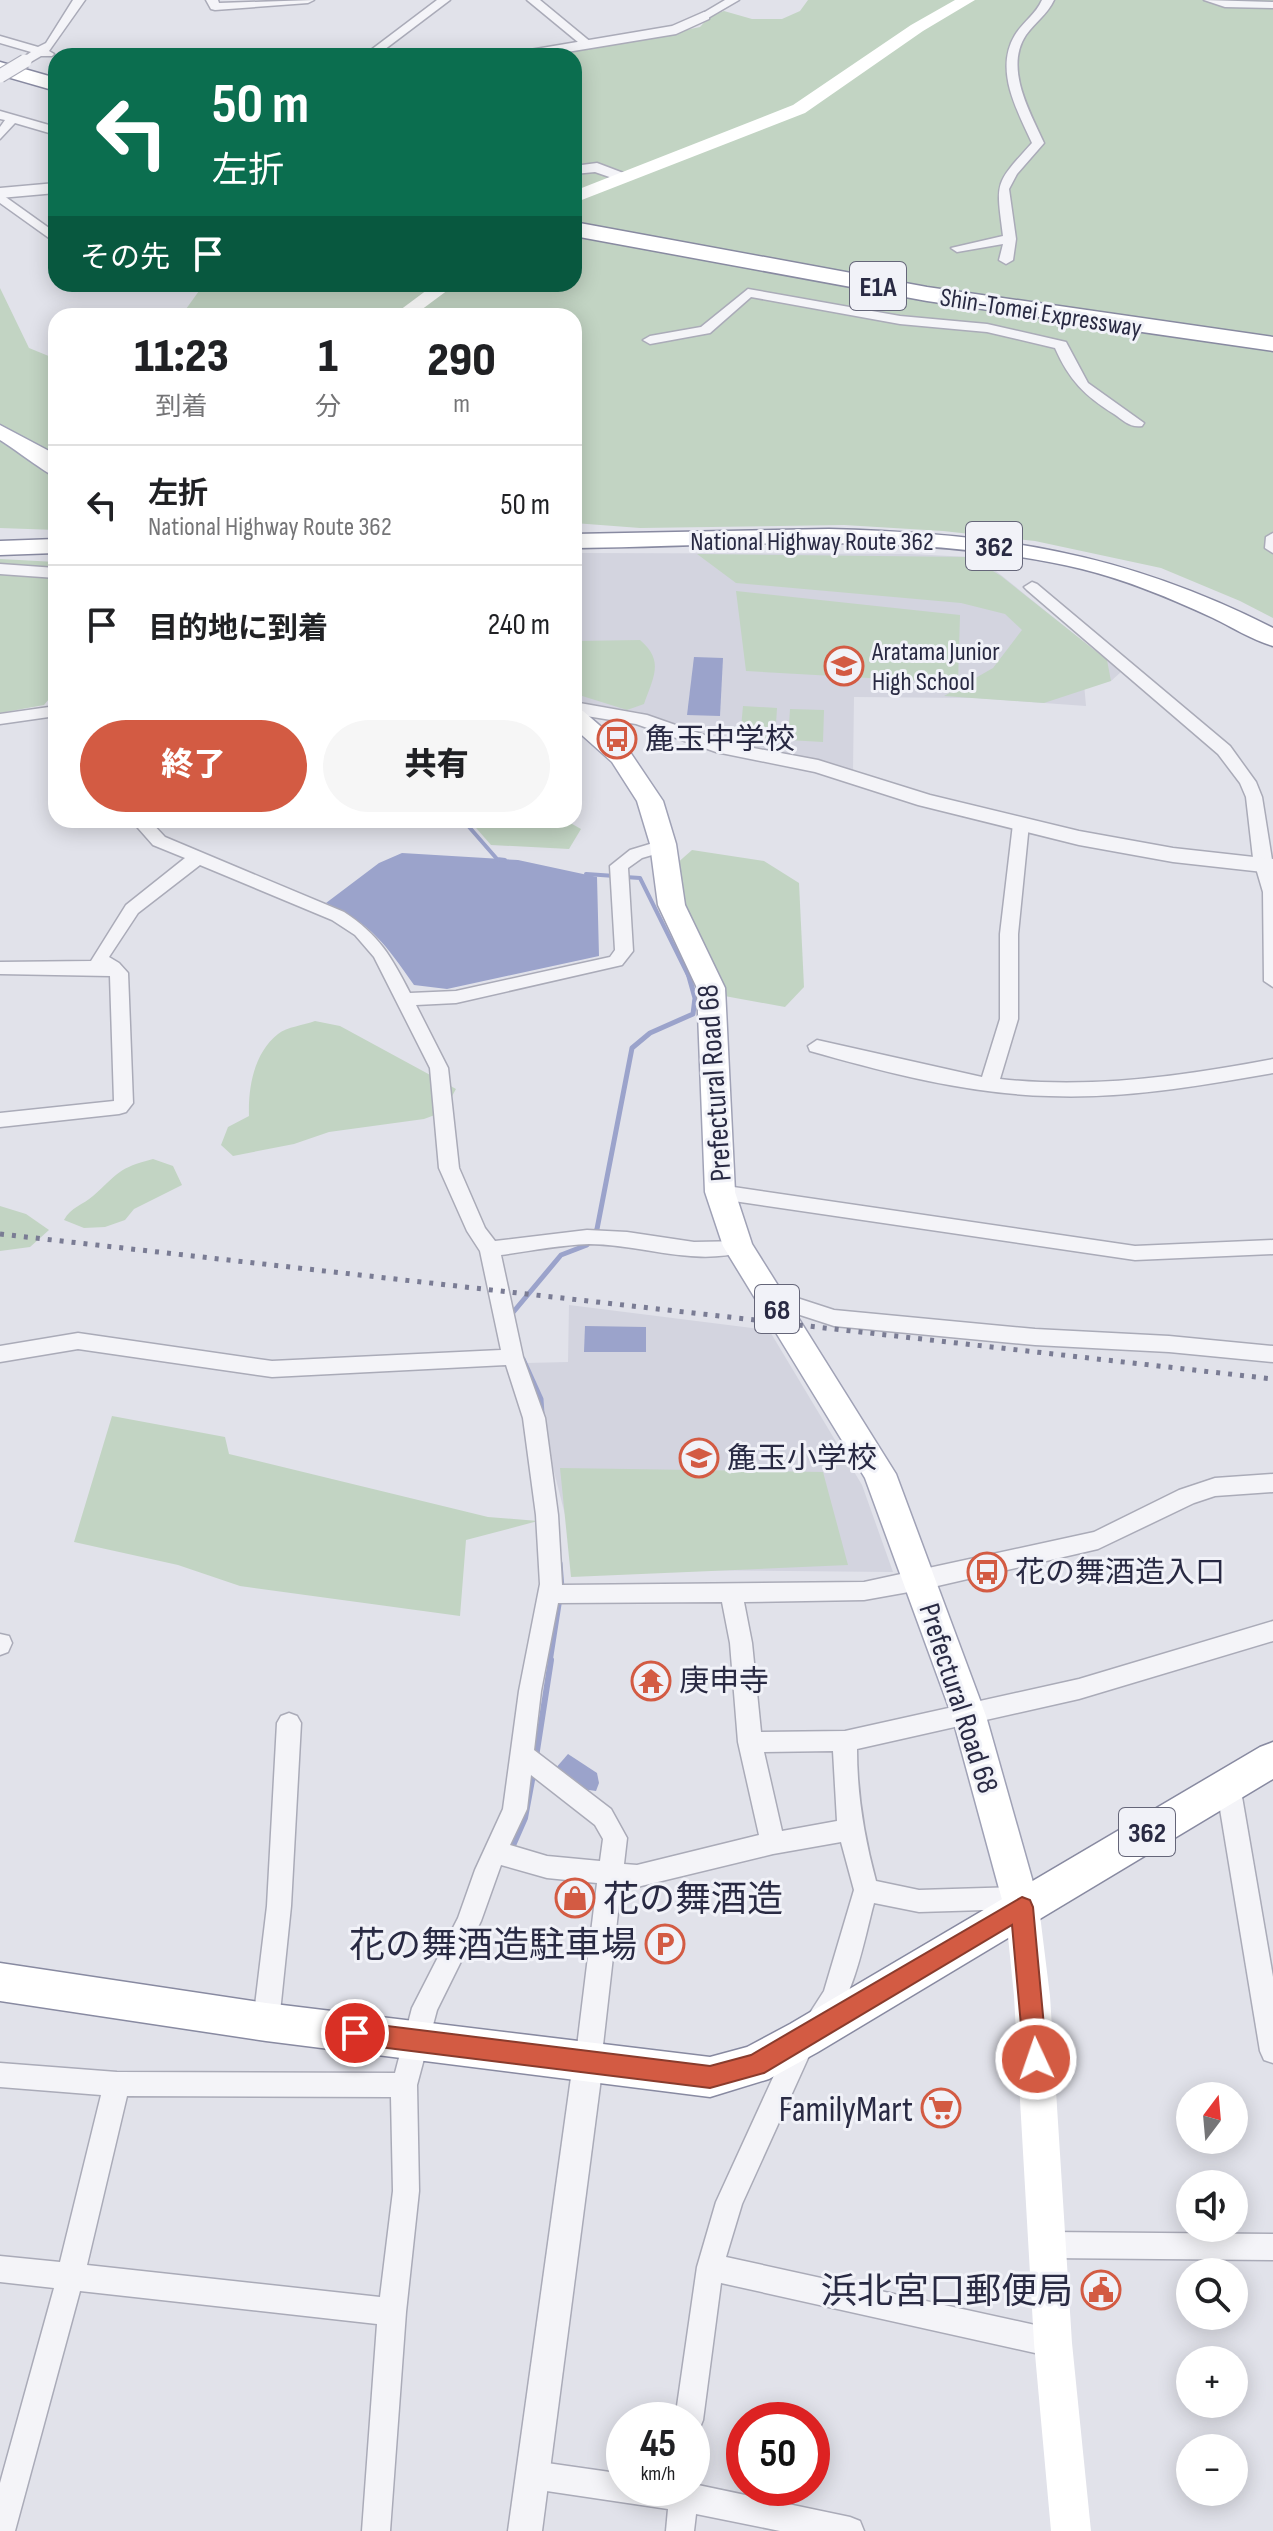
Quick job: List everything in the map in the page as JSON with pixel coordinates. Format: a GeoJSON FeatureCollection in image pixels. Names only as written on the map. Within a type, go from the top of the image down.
{"type":"FeatureCollection","features":[{"type":"Feature","properties":{"kind":"highway"},"geometry":{"type":"LineString","coordinates":[[0,68],[48,83]]}},
{"type":"Feature","properties":{"kind":"highway"},"geometry":{"type":"LineString","coordinates":[[0,84],[48,98]]}},
{"type":"Feature","properties":{"kind":"highway","name":"Shin-Tomei Expressway"},"geometry":{"type":"LineString","coordinates":[[582,215],[912,292],[1185,325],[1273,328]]}},
{"type":"Feature","properties":{"kind":"highway","name":"Shin-Tomei Expressway"},"geometry":{"type":"LineString","coordinates":[[1185,325],[1273,344]]}},
{"type":"Feature","properties":{"kind":"highway"},"geometry":{"type":"LineString","coordinates":[[0,536],[48,536]]}},
{"type":"Feature","properties":{"kind":"highway","name":"National Highway Route 362"},"geometry":{"type":"LineString","coordinates":[[582,541],[884,539],[1004,548],[1085,563],[1144,581],[1206,605],[1273,638]]}},
{"type":"Feature","properties":{"kind":"highway"},"geometry":{"type":"LineString","coordinates":[[0,548],[48,546]]}},
{"type":"Feature","properties":{"kind":"highway","name":"362"},"geometry":{"type":"LineString","coordinates":[[0,1982],[266,2022],[710,2077],[755,2065],[804,2038],[1020,1903],[1273,1759]]}},
{"type":"Feature","properties":{"kind":"main road"},"geometry":{"type":"LineString","coordinates":[[582,209],[621,177],[799,109],[917,28],[967,0]]}},
{"type":"Feature","properties":{"kind":"main road"},"geometry":{"type":"LineString","coordinates":[[412,308],[436,292]]}},
{"type":"Feature","properties":{"kind":"main road"},"geometry":{"type":"LineString","coordinates":[[0,431],[48,462]]}},
{"type":"Feature","properties":{"kind":"main road","name":"Prefectural Road 68"},"geometry":{"type":"LineString","coordinates":[[582,722],[622,754],[650,796],[663,846],[667,892],[675,914],[703,961],[711,988],[720,1192],[738,1246],[880,1474],[969,1716],[1020,1903]]}},
{"type":"Feature","properties":{"kind":"main road"},"geometry":{"type":"LineString","coordinates":[[1020,1903],[1032,1996],[1053,2343],[1071,2531]]}},
{"type":"Feature","properties":{"kind":"street"},"geometry":{"type":"LineString","coordinates":[[0,76],[50,45],[79,0]]}},
{"type":"Feature","properties":{"kind":"street"},"geometry":{"type":"LineString","coordinates":[[212,0],[215,7],[308,0]]}},
{"type":"Feature","properties":{"kind":"street"},"geometry":{"type":"LineString","coordinates":[[380,48],[444,0]]}},
{"type":"Feature","properties":{"kind":"street"},"geometry":{"type":"LineString","coordinates":[[533,0],[588,45]]}},
{"type":"Feature","properties":{"kind":"street"},"geometry":{"type":"LineString","coordinates":[[571,48],[676,30],[733,0]]}},
{"type":"Feature","properties":{"kind":"street"},"geometry":{"type":"LineString","coordinates":[[1006,260],[1010,239],[1003,189],[1011,173],[1038,143],[1018,95],[1011,67],[1017,42],[1044,10],[1048,0]]}},
{"type":"Feature","properties":{"kind":"street"},"geometry":{"type":"LineString","coordinates":[[1210,0],[1225,4],[1273,5]]}},
{"type":"Feature","properties":{"kind":"street"},"geometry":{"type":"LineString","coordinates":[[0,39],[48,54]]}},
{"type":"Feature","properties":{"kind":"street"},"geometry":{"type":"LineString","coordinates":[[0,135],[6,117],[48,129]]}},
{"type":"Feature","properties":{"kind":"street"},"geometry":{"type":"LineString","coordinates":[[582,169],[597,167],[621,177]]}},
{"type":"Feature","properties":{"kind":"street"},"geometry":{"type":"LineString","coordinates":[[0,195],[48,189]]}},
{"type":"Feature","properties":{"kind":"street"},"geometry":{"type":"LineString","coordinates":[[0,195],[48,233]]}},
{"type":"Feature","properties":{"kind":"street"},"geometry":{"type":"LineString","coordinates":[[957,248],[1010,239]]}},
{"type":"Feature","properties":{"kind":"street"},"geometry":{"type":"LineString","coordinates":[[650,340],[705,330],[748,293],[900,320],[987,328],[1061,345],[1075,379],[1084,389],[1137,423]]}},
{"type":"Feature","properties":{"kind":"street"},"geometry":{"type":"LineString","coordinates":[[1273,537],[1273,548]]}},
{"type":"Feature","properties":{"kind":"street"},"geometry":{"type":"LineString","coordinates":[[0,569],[48,572]]}},
{"type":"Feature","properties":{"kind":"street"},"geometry":{"type":"LineString","coordinates":[[1032,587],[1224,750],[1248,782],[1269,865],[1273,981]]}},
{"type":"Feature","properties":{"kind":"street"},"geometry":{"type":"LineString","coordinates":[[582,709],[640,719],[723,748],[818,766],[925,800],[1021,824],[1128,848],[1269,865]]}},
{"type":"Feature","properties":{"kind":"street"},"geometry":{"type":"LineString","coordinates":[[0,719],[48,712]]}},
{"type":"Feature","properties":{"kind":"street"},"geometry":{"type":"LineString","coordinates":[[989,1085],[1009,1019],[1009,934],[1021,824]]}},
{"type":"Feature","properties":{"kind":"street"},"geometry":{"type":"LineString","coordinates":[[147,828],[159,841],[315,906],[361,931],[381,954],[439,1068],[449,1168],[477,1231],[490,1249],[513,1357],[534,1418],[556,1593],[521,1754],[515,1809],[469,1921],[425,2008],[404,2085],[406,2191],[392,2312],[376,2531]]}},
{"type":"Feature","properties":{"kind":"street"},"geometry":{"type":"LineString","coordinates":[[404,999],[456,997],[616,961],[624,951],[620,877],[623,861],[663,846]]}},
{"type":"Feature","properties":{"kind":"street"},"geometry":{"type":"LineString","coordinates":[[0,1120],[119,1107],[124,1103],[119,973],[99,959],[100,955],[132,909],[197,858]]}},
{"type":"Feature","properties":{"kind":"street"},"geometry":{"type":"LineString","coordinates":[[0,968],[113,967]]}},
{"type":"Feature","properties":{"kind":"street"},"geometry":{"type":"LineString","coordinates":[[817,1046],[989,1085],[1053,1090],[1123,1087],[1273,1066]]}},
{"type":"Feature","properties":{"kind":"street"},"geometry":{"type":"LineString","coordinates":[[720,1192],[1135,1253],[1273,1247]]}},
{"type":"Feature","properties":{"kind":"street"},"geometry":{"type":"LineString","coordinates":[[490,1249],[595,1237],[694,1249],[738,1246]]}},
{"type":"Feature","properties":{"kind":"street"},"geometry":{"type":"LineString","coordinates":[[775,1306],[794,1305],[834,1318],[1035,1337],[1169,1344],[1273,1354]]}},
{"type":"Feature","properties":{"kind":"street"},"geometry":{"type":"LineString","coordinates":[[0,1354],[78,1341],[272,1369],[513,1357]]}},
{"type":"Feature","properties":{"kind":"street"},"geometry":{"type":"LineString","coordinates":[[556,1593],[864,1591],[1098,1540],[1187,1496],[1215,1487],[1273,1483]]}},
{"type":"Feature","properties":{"kind":"street"},"geometry":{"type":"LineString","coordinates":[[731,1593],[743,1656],[750,1742],[773,1843]]}},
{"type":"Feature","properties":{"kind":"street"},"geometry":{"type":"LineString","coordinates":[[750,1742],[845,1741],[969,1716],[1093,1685],[1273,1631]]}},
{"type":"Feature","properties":{"kind":"street"},"geometry":{"type":"LineString","coordinates":[[266,2022],[279,1906],[289,1723]]}},
{"type":"Feature","properties":{"kind":"street"},"geometry":{"type":"LineString","coordinates":[[691,2402],[710,2267],[729,2202],[804,2038],[835,1996],[866,1890],[850,1830],[845,1789],[845,1741]]}},
{"type":"Feature","properties":{"kind":"street"},"geometry":{"type":"LineString","coordinates":[[521,1754],[603,1817],[615,1838],[525,2531]]}},
{"type":"Feature","properties":{"kind":"street"},"geometry":{"type":"LineString","coordinates":[[1228,1785],[1273,2051]]}},
{"type":"Feature","properties":{"kind":"street"},"geometry":{"type":"LineString","coordinates":[[495,1852],[547,1867],[637,1876],[773,1843],[850,1830]]}},
{"type":"Feature","properties":{"kind":"street"},"geometry":{"type":"LineString","coordinates":[[866,1890],[919,1901],[1020,1903]]}},
{"type":"Feature","properties":{"kind":"street"},"geometry":{"type":"LineString","coordinates":[[0,2075],[117,2084],[404,2085]]}},
{"type":"Feature","properties":{"kind":"street"},"geometry":{"type":"LineString","coordinates":[[1,2531],[70,2278],[117,2084]]}},
{"type":"Feature","properties":{"kind":"street"},"geometry":{"type":"LineString","coordinates":[[1047,2245],[1273,2247]]}},
{"type":"Feature","properties":{"kind":"street"},"geometry":{"type":"LineString","coordinates":[[710,2267],[1053,2343]]}},
{"type":"Feature","properties":{"kind":"street"},"geometry":{"type":"LineString","coordinates":[[0,2269],[392,2312]]}},
{"type":"Feature","properties":{"kind":"street"},"geometry":{"type":"LineString","coordinates":[[533,2475],[606,2484]]}},
{"type":"Feature","properties":{"kind":"street"},"geometry":{"type":"LineString","coordinates":[[710,2499],[850,2531]]}},
{"type":"Feature","properties":{"kind":"street"},"geometry":{"type":"LineString","coordinates":[[680,2531],[683,2506]]}},
{"type":"Feature","properties":{"kind":"shaded area","name":"Aratama Junior High School"},"geometry":{"type":"Polygon","coordinates":[[[582,553],[970,557],[986,563],[1121,672],[1111,681],[1091,680],[1084,684],[1086,706],[975,698],[854,697],[853,771],[821,760],[717,740],[639,712],[582,702],[582,553]]]}},
{"type":"Feature","properties":{"kind":"shaded area","name":"麁玉小学校"},"geometry":{"type":"Polygon","coordinates":[[[569,1305],[769,1330],[862,1485],[893,1572],[579,1569],[526,1363],[568,1362],[569,1305]]]}},
{"type":"Feature","properties":{"kind":"green space"},"geometry":{"type":"Polygon","coordinates":[[[808,0],[1273,0],[1273,618],[1161,568],[1035,541],[844,525],[640,528],[582,524],[582,308],[187,308],[198,292],[582,292],[582,48],[574,48],[629,42],[700,27],[710,16],[724,11],[752,19],[782,19],[800,11],[808,0]]]}},
{"type":"Feature","properties":{"kind":"green space"},"geometry":{"type":"Polygon","coordinates":[[[0,288],[29,348],[48,356],[48,530],[0,528],[0,288]]]}},
{"type":"Feature","properties":{"kind":"green space"},"geometry":{"type":"Polygon","coordinates":[[[697,554],[970,557],[1001,576],[1107,660],[1111,681],[1044,703],[944,696],[993,668],[1022,630],[1005,614],[961,603],[736,583],[697,554]]]}},
{"type":"Feature","properties":{"kind":"green space"},"geometry":{"type":"Polygon","coordinates":[[[0,559],[48,562],[48,700],[44,705],[0,713],[0,559]]]}},
{"type":"Feature","properties":{"kind":"green space"},"geometry":{"type":"Polygon","coordinates":[[[736,591],[960,615],[958,683],[746,671],[736,591]]]}},
{"type":"Feature","properties":{"kind":"green space"},"geometry":{"type":"Polygon","coordinates":[[[640,640],[648,648],[655,670],[644,704],[627,710],[582,696],[582,641],[640,640]]]}},
{"type":"Feature","properties":{"kind":"green space"},"geometry":{"type":"Polygon","coordinates":[[[743,706],[777,708],[775,739],[740,738],[743,706]]]}},
{"type":"Feature","properties":{"kind":"green space"},"geometry":{"type":"Polygon","coordinates":[[[790,709],[824,710],[823,742],[788,740],[790,709]]]}},
{"type":"Feature","properties":{"kind":"green space"},"geometry":{"type":"Polygon","coordinates":[[[476,828],[581,829],[569,849],[491,845],[476,828]]]}},
{"type":"Feature","properties":{"kind":"green space"},"geometry":{"type":"Polygon","coordinates":[[[692,850],[764,861],[799,883],[804,987],[785,1007],[719,995],[683,927],[675,865],[692,850]]]}},
{"type":"Feature","properties":{"kind":"green space"},"geometry":{"type":"Polygon","coordinates":[[[315,1021],[340,1026],[456,1089],[443,1112],[424,1119],[329,1132],[294,1144],[233,1156],[221,1145],[228,1127],[249,1116],[251,1082],[263,1051],[282,1032],[315,1021]]]}},
{"type":"Feature","properties":{"kind":"green space"},"geometry":{"type":"Polygon","coordinates":[[[153,1159],[173,1166],[182,1185],[134,1209],[125,1220],[105,1227],[84,1228],[64,1220],[120,1172],[153,1159]]]}},
{"type":"Feature","properties":{"kind":"green space"},"geometry":{"type":"Polygon","coordinates":[[[0,1206],[26,1214],[49,1230],[30,1247],[0,1251],[0,1206]]]}},
{"type":"Feature","properties":{"kind":"green space"},"geometry":{"type":"Polygon","coordinates":[[[112,1416],[225,1437],[229,1454],[488,1517],[538,1521],[466,1540],[460,1616],[240,1586],[178,1565],[74,1542],[112,1416]]]}},
{"type":"Feature","properties":{"kind":"green space"},"geometry":{"type":"Polygon","coordinates":[[[560,1468],[823,1472],[848,1565],[571,1577],[560,1468]]]}},
{"type":"Feature","properties":{"kind":"water"},"geometry":{"type":"Polygon","coordinates":[[[694,657],[723,658],[720,716],[687,715],[694,657]]]}},
{"type":"Feature","properties":{"kind":"water"},"geometry":{"type":"Polygon","coordinates":[[[402,853],[518,860],[597,877],[599,956],[447,989],[414,985],[377,937],[356,919],[326,903],[379,863],[402,853]]]}},
{"type":"Feature","properties":{"kind":"water"},"geometry":{"type":"Polygon","coordinates":[[[585,1326],[646,1327],[646,1352],[584,1352],[585,1326]]]}},
{"type":"Feature","properties":{"kind":"water"},"geometry":{"type":"Polygon","coordinates":[[[568,1754],[597,1773],[599,1783],[596,1791],[582,1789],[555,1769],[568,1754]]]}},
{"type":"Feature","properties":{"kind":"waterway"},"geometry":{"type":"LineString","coordinates":[[470,828],[497,859],[505,860]]}},
{"type":"Feature","properties":{"kind":"waterway"},"geometry":{"type":"LineString","coordinates":[[586,874],[615,876]]}},
{"type":"Feature","properties":{"kind":"waterway"},"geometry":{"type":"LineString","coordinates":[[625,877],[640,878],[688,975]]}},
{"type":"Feature","properties":{"kind":"waterway"},"geometry":{"type":"LineString","coordinates":[[510,1316],[561,1255],[587,1245],[597,1229],[632,1048],[650,1033],[693,1014],[695,998],[688,973]]}},
{"type":"Feature","properties":{"kind":"waterway"},"geometry":{"type":"LineString","coordinates":[[523,1359],[541,1399],[542,1414]]}},
{"type":"Feature","properties":{"kind":"waterway"},"geometry":{"type":"LineString","coordinates":[[560,1563],[562,1588]]}},
{"type":"Feature","properties":{"kind":"waterway"},"geometry":{"type":"LineString","coordinates":[[550,1662],[560,1598]]}},
{"type":"Feature","properties":{"kind":"waterway"},"geometry":{"type":"LineString","coordinates":[[536,1757],[551,1660]]}},
{"type":"Feature","properties":{"kind":"waterway"},"geometry":{"type":"LineString","coordinates":[[511,1850],[525,1818],[533,1775]]}},
{"type":"Feature","properties":{"kind":"railway"},"geometry":{"type":"LineString","coordinates":[[0,1234],[1273,1379]]}},
{"type":"Feature","properties":{"kind":"place","name":"Aratama Junior High School"},"geometry":{"type":"Point","coordinates":[844,666]}},
{"type":"Feature","properties":{"kind":"place","name":"麁玉中学校"},"geometry":{"type":"Point","coordinates":[617,739]}},
{"type":"Feature","properties":{"kind":"place","name":"麁玉小学校"},"geometry":{"type":"Point","coordinates":[699,1458]}},
{"type":"Feature","properties":{"kind":"place","name":"花の舞酒造入口"},"geometry":{"type":"Point","coordinates":[987,1572]}},
{"type":"Feature","properties":{"kind":"place","name":"庚申寺"},"geometry":{"type":"Point","coordinates":[651,1681]}},
{"type":"Feature","properties":{"kind":"place","name":"花の舞酒造"},"geometry":{"type":"Point","coordinates":[575,1898]}},
{"type":"Feature","properties":{"kind":"place","name":"花の舞酒造駐車場"},"geometry":{"type":"Point","coordinates":[665,1944]}},
{"type":"Feature","properties":{"kind":"place","name":"FamilyMart"},"geometry":{"type":"Point","coordinates":[941,2108]}},
{"type":"Feature","properties":{"kind":"place","name":"浜北宮口郵便局"},"geometry":{"type":"Point","coordinates":[1101,2290]}},
{"type":"Feature","properties":{"kind":"route"},"geometry":{"type":"LineString","coordinates":[[355,2033],[710,2077],[755,2065],[1022,1907],[1036,2059]]}}]}
